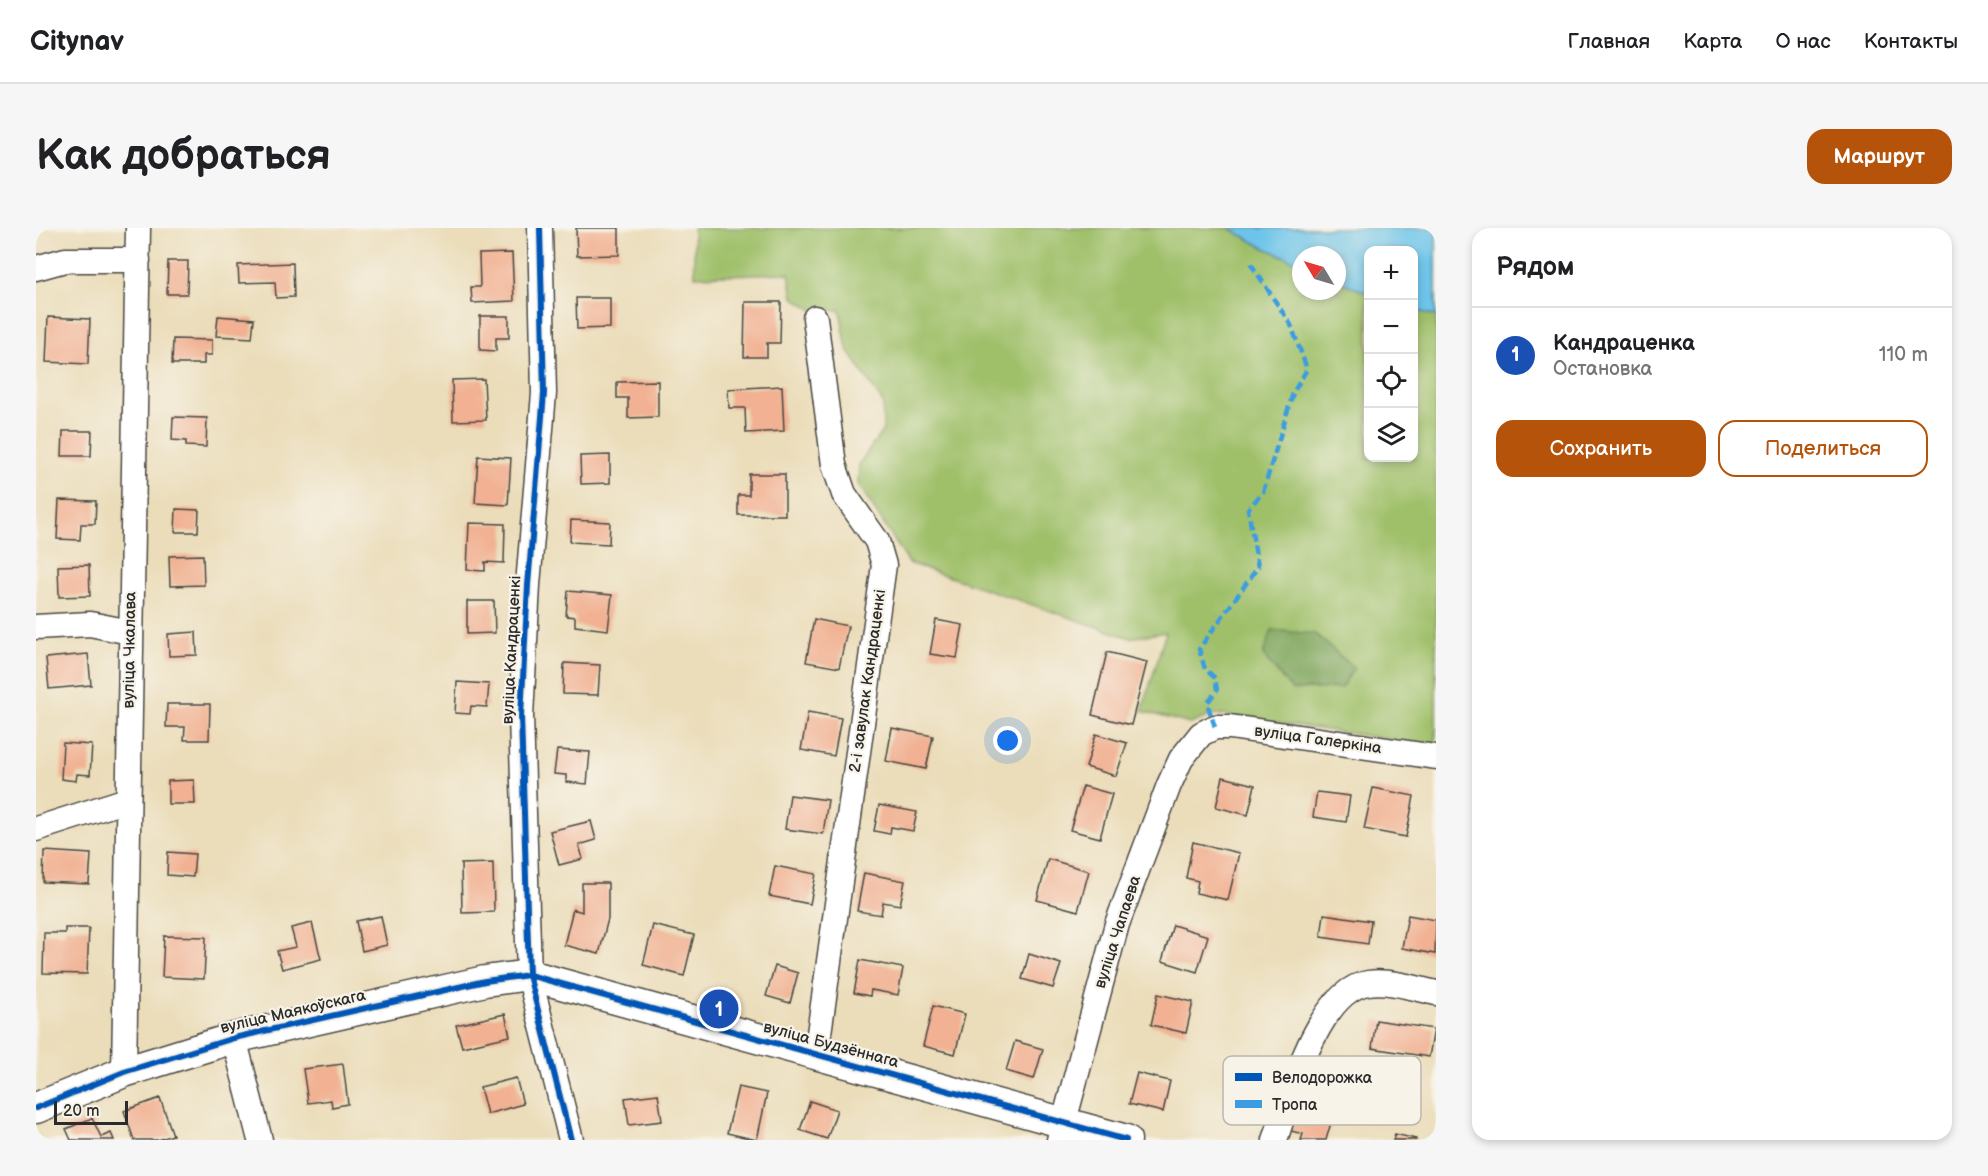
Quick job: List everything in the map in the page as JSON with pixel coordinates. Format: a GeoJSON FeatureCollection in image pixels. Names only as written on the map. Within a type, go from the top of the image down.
{"type":"FeatureCollection","features":[{"type":"Feature","properties":{"kind":"street","name":"вуліца Чкалава"},"geometry":{"type":"LineString","coordinates":[[124,1072],[138,228]]}},
{"type":"Feature","properties":{"kind":"street","name":"вуліца Кандраценкі"},"geometry":{"type":"LineString","coordinates":[[540,228],[544,393],[528,585],[521,716],[529,975],[571,1140]]}},
{"type":"Feature","properties":{"kind":"street"},"geometry":{"type":"LineString","coordinates":[[36,268],[65,260],[138,260]]}},
{"type":"Feature","properties":{"kind":"street","name":"2-і завулак Кандраценкі"},"geometry":{"type":"LineString","coordinates":[[815,318],[834,465],[844,494],[877,542],[884,565],[816,1055]]}},
{"type":"Feature","properties":{"kind":"street"},"geometry":{"type":"LineString","coordinates":[[36,627],[90,624],[130,632]]}},
{"type":"Feature","properties":{"kind":"street","name":"вуліца Галеркіна"},"geometry":{"type":"LineString","coordinates":[[1200,734],[1215,728],[1230,727],[1436,757]]}},
{"type":"Feature","properties":{"kind":"street","name":"вуліца Чапаева"},"geometry":{"type":"LineString","coordinates":[[1061,1131],[1117,924],[1169,785],[1185,751],[1200,734]]}},
{"type":"Feature","properties":{"kind":"street"},"geometry":{"type":"LineString","coordinates":[[36,829],[127,800]]}},
{"type":"Feature","properties":{"kind":"street","name":"вуліца Маякоўскага"},"geometry":{"type":"LineString","coordinates":[[36,1108],[124,1072],[234,1038],[485,981],[529,975]]}},
{"type":"Feature","properties":{"kind":"street","name":"вуліца Будзённага"},"geometry":{"type":"LineString","coordinates":[[529,975],[816,1055],[1061,1131],[1126,1140]]}},
{"type":"Feature","properties":{"kind":"street"},"geometry":{"type":"LineString","coordinates":[[1307,1056],[1328,1011],[1340,997],[1365,983],[1385,982],[1436,993]]}},
{"type":"Feature","properties":{"kind":"street"},"geometry":{"type":"LineString","coordinates":[[234,1038],[260,1140]]}},
{"type":"Feature","properties":{"kind":"street"},"geometry":{"type":"LineString","coordinates":[[1275,1140],[1280,1125]]}},
{"type":"Feature","properties":{"kind":"green space"},"geometry":{"type":"Polygon","coordinates":[[[693,228],[1229,228],[1292,260],[1292,300],[1346,300],[1346,284],[1364,291],[1364,462],[1418,462],[1418,311],[1436,316],[1436,746],[1215,714],[1190,724],[1142,711],[1166,632],[1130,638],[909,563],[858,484],[859,464],[883,430],[883,403],[847,349],[840,310],[814,311],[793,297],[789,273],[695,276],[693,228]]]}},
{"type":"Feature","properties":{"kind":"green space"},"geometry":{"type":"Polygon","coordinates":[[[1272,630],[1315,634],[1354,668],[1341,688],[1292,690],[1263,655],[1272,630]]]}},
{"type":"Feature","properties":{"kind":"water"},"geometry":{"type":"Polygon","coordinates":[[[1229,228],[1436,228],[1436,316],[1418,311],[1418,246],[1364,246],[1364,291],[1346,284],[1346,246],[1292,246],[1292,260],[1229,228]]]}},
{"type":"Feature","properties":{"kind":"building"},"geometry":{"type":"Polygon","coordinates":[[[576,228],[619,228],[619,255],[577,256],[576,228]]]}},
{"type":"Feature","properties":{"kind":"building"},"geometry":{"type":"Polygon","coordinates":[[[512,253],[514,301],[472,303],[471,287],[480,287],[479,254],[512,253]]]}},
{"type":"Feature","properties":{"kind":"building"},"geometry":{"type":"Polygon","coordinates":[[[168,261],[188,261],[187,294],[167,294],[168,261]]]}},
{"type":"Feature","properties":{"kind":"building"},"geometry":{"type":"Polygon","coordinates":[[[293,263],[294,297],[276,298],[275,282],[239,283],[238,265],[293,263]]]}},
{"type":"Feature","properties":{"kind":"building"},"geometry":{"type":"Polygon","coordinates":[[[576,298],[610,298],[610,328],[577,329],[576,298]]]}},
{"type":"Feature","properties":{"kind":"building"},"geometry":{"type":"Polygon","coordinates":[[[745,302],[781,302],[780,343],[767,343],[767,357],[744,357],[745,302]]]}},
{"type":"Feature","properties":{"kind":"building"},"geometry":{"type":"Polygon","coordinates":[[[218,316],[254,319],[252,338],[216,336],[218,316]]]}},
{"type":"Feature","properties":{"kind":"building"},"geometry":{"type":"Polygon","coordinates":[[[480,316],[509,316],[509,338],[496,338],[496,351],[480,350],[480,316]]]}},
{"type":"Feature","properties":{"kind":"building"},"geometry":{"type":"Polygon","coordinates":[[[48,317],[90,319],[88,364],[46,362],[48,317]]]}},
{"type":"Feature","properties":{"kind":"building"},"geometry":{"type":"Polygon","coordinates":[[[173,339],[212,340],[212,355],[204,355],[204,364],[172,364],[173,339]]]}},
{"type":"Feature","properties":{"kind":"building"},"geometry":{"type":"Polygon","coordinates":[[[484,379],[486,420],[453,421],[452,380],[484,379]]]}},
{"type":"Feature","properties":{"kind":"building"},"geometry":{"type":"Polygon","coordinates":[[[658,381],[658,417],[628,418],[628,398],[617,398],[617,382],[658,381]]]}},
{"type":"Feature","properties":{"kind":"building"},"geometry":{"type":"Polygon","coordinates":[[[782,386],[784,431],[746,433],[745,408],[729,408],[728,389],[782,386]]]}},
{"type":"Feature","properties":{"kind":"building"},"geometry":{"type":"Polygon","coordinates":[[[173,417],[207,418],[206,447],[186,446],[186,441],[172,440],[173,417]]]}},
{"type":"Feature","properties":{"kind":"building"},"geometry":{"type":"Polygon","coordinates":[[[63,431],[92,431],[91,456],[62,456],[63,431]]]}},
{"type":"Feature","properties":{"kind":"building"},"geometry":{"type":"Polygon","coordinates":[[[610,455],[610,483],[581,484],[580,456],[610,455]]]}},
{"type":"Feature","properties":{"kind":"building"},"geometry":{"type":"Polygon","coordinates":[[[478,456],[511,458],[508,505],[475,503],[478,456]]]}},
{"type":"Feature","properties":{"kind":"building"},"geometry":{"type":"Polygon","coordinates":[[[749,474],[785,474],[785,515],[738,515],[738,495],[749,495],[749,474]]]}},
{"type":"Feature","properties":{"kind":"building"},"geometry":{"type":"Polygon","coordinates":[[[59,500],[96,501],[95,524],[81,524],[80,540],[57,539],[59,500]]]}},
{"type":"Feature","properties":{"kind":"building"},"geometry":{"type":"Polygon","coordinates":[[[176,509],[199,510],[198,532],[175,532],[176,509]]]}},
{"type":"Feature","properties":{"kind":"building"},"geometry":{"type":"Polygon","coordinates":[[[571,520],[610,522],[609,544],[570,542],[571,520]]]}},
{"type":"Feature","properties":{"kind":"building"},"geometry":{"type":"Polygon","coordinates":[[[469,523],[505,524],[504,563],[485,562],[485,571],[467,570],[469,523]]]}},
{"type":"Feature","properties":{"kind":"building"},"geometry":{"type":"Polygon","coordinates":[[[203,555],[204,585],[170,586],[169,556],[203,555]]]}},
{"type":"Feature","properties":{"kind":"building"},"geometry":{"type":"Polygon","coordinates":[[[89,565],[90,596],[59,597],[58,566],[89,565]]]}},
{"type":"Feature","properties":{"kind":"building"},"geometry":{"type":"Polygon","coordinates":[[[568,591],[612,595],[608,630],[575,626],[575,617],[566,616],[568,591]]]}},
{"type":"Feature","properties":{"kind":"building"},"geometry":{"type":"Polygon","coordinates":[[[467,601],[494,601],[495,633],[467,634],[467,601]]]}},
{"type":"Feature","properties":{"kind":"building"},"geometry":{"type":"Polygon","coordinates":[[[814,619],[848,626],[839,668],[806,662],[814,619]]]}},
{"type":"Feature","properties":{"kind":"building"},"geometry":{"type":"Polygon","coordinates":[[[936,620],[963,625],[957,658],[930,654],[936,620]]]}},
{"type":"Feature","properties":{"kind":"building"},"geometry":{"type":"Polygon","coordinates":[[[196,632],[197,655],[169,656],[168,634],[196,632]]]}},
{"type":"Feature","properties":{"kind":"building"},"geometry":{"type":"Polygon","coordinates":[[[1107,652],[1147,662],[1131,725],[1092,715],[1107,652]]]}},
{"type":"Feature","properties":{"kind":"building"},"geometry":{"type":"Polygon","coordinates":[[[88,654],[91,685],[49,689],[46,658],[88,654]]]}},
{"type":"Feature","properties":{"kind":"building"},"geometry":{"type":"Polygon","coordinates":[[[564,663],[600,665],[598,695],[563,694],[564,663]]]}},
{"type":"Feature","properties":{"kind":"building"},"geometry":{"type":"Polygon","coordinates":[[[457,682],[489,684],[487,707],[471,706],[470,714],[455,713],[457,682]]]}},
{"type":"Feature","properties":{"kind":"building"},"geometry":{"type":"Polygon","coordinates":[[[167,704],[210,704],[209,740],[184,740],[185,727],[166,727],[167,704]]]}},
{"type":"Feature","properties":{"kind":"building"},"geometry":{"type":"Polygon","coordinates":[[[808,712],[841,718],[834,756],[801,750],[808,712]]]}},
{"type":"Feature","properties":{"kind":"building"},"geometry":{"type":"Polygon","coordinates":[[[892,728],[933,736],[926,769],[886,761],[892,728]]]}},
{"type":"Feature","properties":{"kind":"building"},"geometry":{"type":"Polygon","coordinates":[[[1096,734],[1127,743],[1116,776],[1086,767],[1096,734]]]}},
{"type":"Feature","properties":{"kind":"building"},"geometry":{"type":"Polygon","coordinates":[[[63,743],[92,745],[90,775],[77,774],[76,781],[61,779],[63,743]]]}},
{"type":"Feature","properties":{"kind":"building"},"geometry":{"type":"Polygon","coordinates":[[[557,750],[590,752],[587,784],[566,782],[566,775],[554,774],[557,750]]]}},
{"type":"Feature","properties":{"kind":"building"},"geometry":{"type":"Polygon","coordinates":[[[1223,777],[1255,785],[1248,815],[1216,807],[1223,777]]]}},
{"type":"Feature","properties":{"kind":"building"},"geometry":{"type":"Polygon","coordinates":[[[194,780],[195,804],[168,804],[168,781],[194,780]]]}},
{"type":"Feature","properties":{"kind":"building"},"geometry":{"type":"Polygon","coordinates":[[[1083,786],[1112,794],[1100,838],[1070,830],[1083,786]]]}},
{"type":"Feature","properties":{"kind":"building"},"geometry":{"type":"Polygon","coordinates":[[[1373,788],[1414,796],[1406,837],[1364,829],[1373,788]]]}},
{"type":"Feature","properties":{"kind":"building"},"geometry":{"type":"Polygon","coordinates":[[[1317,792],[1350,796],[1346,822],[1313,817],[1317,792]]]}},
{"type":"Feature","properties":{"kind":"building"},"geometry":{"type":"Polygon","coordinates":[[[790,795],[828,800],[823,834],[785,829],[790,795]]]}},
{"type":"Feature","properties":{"kind":"building"},"geometry":{"type":"Polygon","coordinates":[[[879,805],[917,812],[913,831],[891,827],[890,834],[874,831],[879,805]]]}},
{"type":"Feature","properties":{"kind":"building"},"geometry":{"type":"Polygon","coordinates":[[[591,821],[596,840],[579,845],[583,859],[559,865],[550,831],[591,821]]]}},
{"type":"Feature","properties":{"kind":"building"},"geometry":{"type":"Polygon","coordinates":[[[1193,842],[1239,853],[1228,900],[1196,893],[1198,881],[1186,878],[1193,842]]]}},
{"type":"Feature","properties":{"kind":"building"},"geometry":{"type":"Polygon","coordinates":[[[44,851],[91,854],[89,884],[43,882],[44,851]]]}},
{"type":"Feature","properties":{"kind":"building"},"geometry":{"type":"Polygon","coordinates":[[[168,852],[195,854],[193,877],[167,875],[168,852]]]}},
{"type":"Feature","properties":{"kind":"building"},"geometry":{"type":"Polygon","coordinates":[[[1048,859],[1089,871],[1078,911],[1037,900],[1048,859]]]}},
{"type":"Feature","properties":{"kind":"building"},"geometry":{"type":"Polygon","coordinates":[[[493,863],[494,912],[462,913],[461,864],[493,863]]]}},
{"type":"Feature","properties":{"kind":"building"},"geometry":{"type":"Polygon","coordinates":[[[775,866],[816,874],[810,904],[769,896],[775,866]]]}},
{"type":"Feature","properties":{"kind":"building"},"geometry":{"type":"Polygon","coordinates":[[[864,873],[905,881],[900,905],[883,902],[881,915],[857,911],[864,873]]]}},
{"type":"Feature","properties":{"kind":"building"},"geometry":{"type":"Polygon","coordinates":[[[582,883],[608,883],[608,919],[599,954],[564,945],[573,909],[582,912],[582,883]]]}},
{"type":"Feature","properties":{"kind":"building"},"geometry":{"type":"Polygon","coordinates":[[[1324,914],[1371,921],[1368,944],[1321,937],[1324,914]]]}},
{"type":"Feature","properties":{"kind":"building"},"geometry":{"type":"Polygon","coordinates":[[[1408,915],[1436,920],[1435,954],[1402,948],[1408,915]]]}},
{"type":"Feature","properties":{"kind":"building"},"geometry":{"type":"Polygon","coordinates":[[[381,916],[387,945],[362,951],[356,921],[381,916]]]}},
{"type":"Feature","properties":{"kind":"building"},"geometry":{"type":"Polygon","coordinates":[[[312,923],[321,959],[282,969],[277,951],[296,947],[291,928],[312,923]]]}},
{"type":"Feature","properties":{"kind":"building"},"geometry":{"type":"Polygon","coordinates":[[[653,925],[694,935],[684,976],[643,965],[653,925]]]}},
{"type":"Feature","properties":{"kind":"building"},"geometry":{"type":"Polygon","coordinates":[[[1173,925],[1208,936],[1197,972],[1162,961],[1173,925]]]}},
{"type":"Feature","properties":{"kind":"building"},"geometry":{"type":"Polygon","coordinates":[[[65,928],[89,928],[87,974],[43,973],[44,933],[65,933],[65,928]]]}},
{"type":"Feature","properties":{"kind":"building"},"geometry":{"type":"Polygon","coordinates":[[[164,936],[206,937],[204,979],[162,977],[164,936]]]}},
{"type":"Feature","properties":{"kind":"building"},"geometry":{"type":"Polygon","coordinates":[[[1029,954],[1061,964],[1053,988],[1022,979],[1029,954]]]}},
{"type":"Feature","properties":{"kind":"building"},"geometry":{"type":"Polygon","coordinates":[[[860,960],[903,968],[898,995],[871,990],[870,996],[854,993],[860,960]]]}},
{"type":"Feature","properties":{"kind":"building"},"geometry":{"type":"Polygon","coordinates":[[[775,966],[798,973],[790,1003],[766,996],[775,966]]]}},
{"type":"Feature","properties":{"kind":"building"},"geometry":{"type":"Polygon","coordinates":[[[1158,994],[1193,1002],[1186,1033],[1151,1025],[1158,994]]]}},
{"type":"Feature","properties":{"kind":"building"},"geometry":{"type":"Polygon","coordinates":[[[933,1006],[965,1014],[955,1054],[923,1046],[933,1006]]]}},
{"type":"Feature","properties":{"kind":"building"},"geometry":{"type":"Polygon","coordinates":[[[505,1014],[510,1036],[462,1047],[456,1025],[505,1014]]]}},
{"type":"Feature","properties":{"kind":"building"},"geometry":{"type":"Polygon","coordinates":[[[1376,1020],[1434,1029],[1429,1057],[1372,1048],[1376,1020]]]}},
{"type":"Feature","properties":{"kind":"building"},"geometry":{"type":"Polygon","coordinates":[[[1015,1041],[1043,1049],[1034,1079],[1006,1071],[1015,1041]]]}},
{"type":"Feature","properties":{"kind":"building"},"geometry":{"type":"Polygon","coordinates":[[[343,1064],[348,1104],[332,1107],[331,1100],[308,1103],[303,1069],[343,1064]]]}},
{"type":"Feature","properties":{"kind":"building"},"geometry":{"type":"Polygon","coordinates":[[[1137,1073],[1170,1081],[1163,1112],[1129,1104],[1137,1073]]]}},
{"type":"Feature","properties":{"kind":"building"},"geometry":{"type":"Polygon","coordinates":[[[516,1078],[523,1104],[487,1114],[480,1087],[516,1078]]]}},
{"type":"Feature","properties":{"kind":"building"},"geometry":{"type":"Polygon","coordinates":[[[738,1087],[767,1093],[757,1140],[727,1133],[738,1087]]]}},
{"type":"Feature","properties":{"kind":"building"},"geometry":{"type":"Polygon","coordinates":[[[658,1094],[662,1121],[629,1125],[625,1098],[658,1094]]]}},
{"type":"Feature","properties":{"kind":"building"},"geometry":{"type":"Polygon","coordinates":[[[160,1098],[173,1135],[158,1140],[134,1140],[124,1111],[160,1098]]]}},
{"type":"Feature","properties":{"kind":"building"},"geometry":{"type":"Polygon","coordinates":[[[810,1101],[837,1110],[827,1139],[800,1130],[810,1101]]]}},
{"type":"Feature","properties":{"kind":"building"},"geometry":{"type":"Polygon","coordinates":[[[92,1118],[101,1137],[111,1133],[114,1140],[71,1140],[66,1129],[92,1118]]]}},
{"type":"Feature","properties":{"kind":"building"},"geometry":{"type":"Polygon","coordinates":[[[1293,1125],[1330,1125],[1326,1140],[1301,1140],[1303,1134],[1291,1131],[1293,1125]]]}},
{"type":"Feature","properties":{"kind":"building"},"geometry":{"type":"Polygon","coordinates":[[[1395,1134],[1416,1139],[1416,1140],[1393,1140],[1395,1134]]]}},
{"type":"Feature","properties":{"kind":"marked path"},"geometry":{"type":"LineString","coordinates":[[1215,727],[1207,703],[1217,690],[1215,678],[1205,669],[1199,649],[1258,567],[1248,509],[1263,492],[1293,393],[1307,369],[1291,325],[1249,261]]}},
{"type":"Feature","properties":{"kind":"cycle path"},"geometry":{"type":"LineString","coordinates":[[540,228],[544,393],[528,585],[521,716],[529,975],[571,1140]]}},
{"type":"Feature","properties":{"kind":"cycle path"},"geometry":{"type":"LineString","coordinates":[[36,1108],[124,1072],[234,1038],[485,981],[529,975],[1126,1140]]}},
{"type":"Feature","properties":{"kind":"place","name":"Кандраценка"},"geometry":{"type":"Point","coordinates":[719,1009]}}]}
